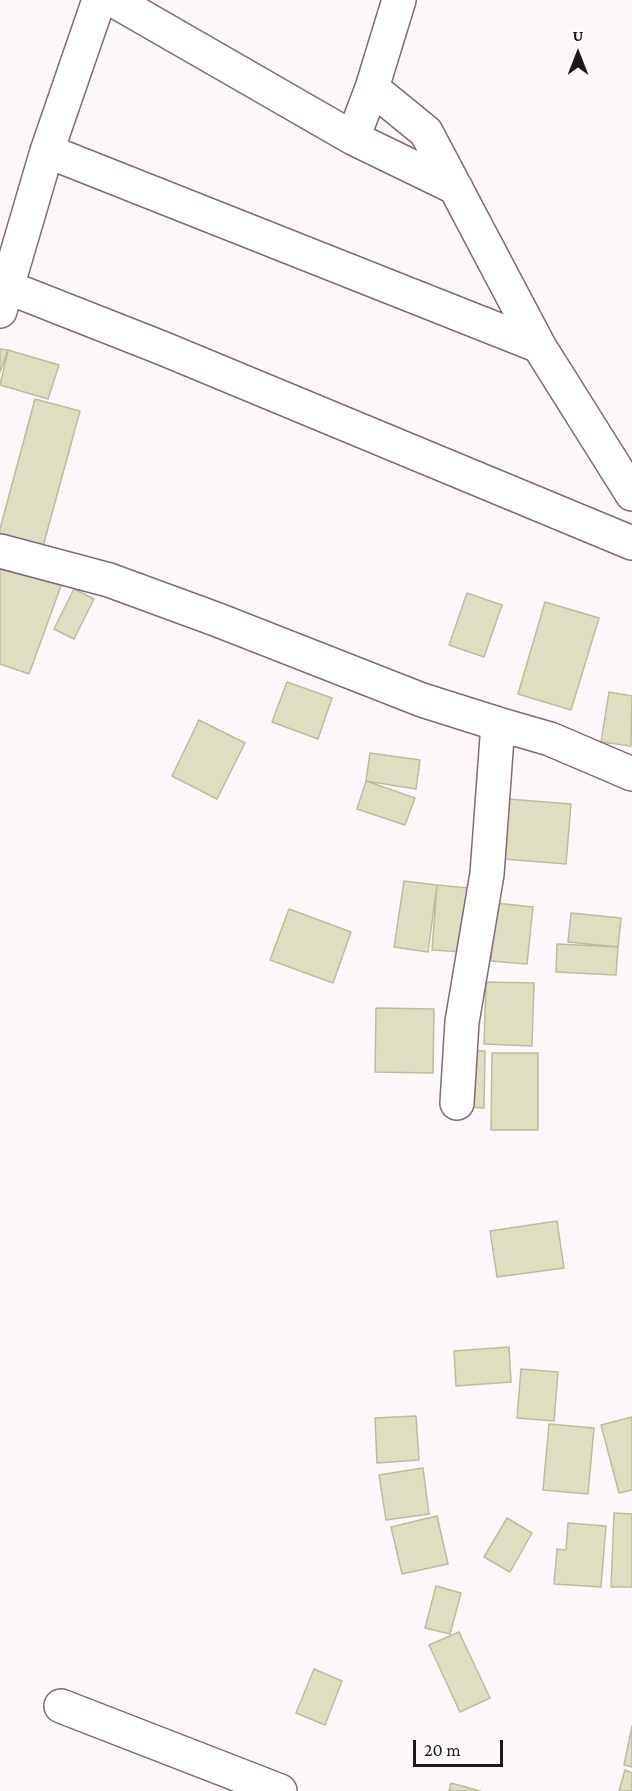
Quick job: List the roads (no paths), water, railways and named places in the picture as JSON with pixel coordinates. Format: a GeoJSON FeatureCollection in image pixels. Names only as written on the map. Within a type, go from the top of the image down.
{"type":"FeatureCollection","features":[{"type":"Feature","properties":{"kind":"street"},"geometry":{"type":"LineString","coordinates":[[99,0],[47,152],[4,299],[162,348],[632,543]]}},
{"type":"Feature","properties":{"kind":"street"},"geometry":{"type":"LineString","coordinates":[[113,0],[353,138],[456,188]]}},
{"type":"Feature","properties":{"kind":"street"},"geometry":{"type":"LineString","coordinates":[[353,138],[372,88],[399,0]]}},
{"type":"Feature","properties":{"kind":"street"},"geometry":{"type":"LineString","coordinates":[[372,88],[426,132],[539,346],[632,494]]}},
{"type":"Feature","properties":{"kind":"street"},"geometry":{"type":"LineString","coordinates":[[47,152],[539,346]]}},
{"type":"Feature","properties":{"kind":"street"},"geometry":{"type":"LineString","coordinates":[[0,551],[109,580],[422,700],[550,739],[632,774]]}},
{"type":"Feature","properties":{"kind":"street"},"geometry":{"type":"LineString","coordinates":[[456,1103],[462,1022],[487,874],[498,724]]}},
{"type":"Feature","properties":{"kind":"street"},"geometry":{"type":"LineString","coordinates":[[61,1706],[280,1791]]}}]}
